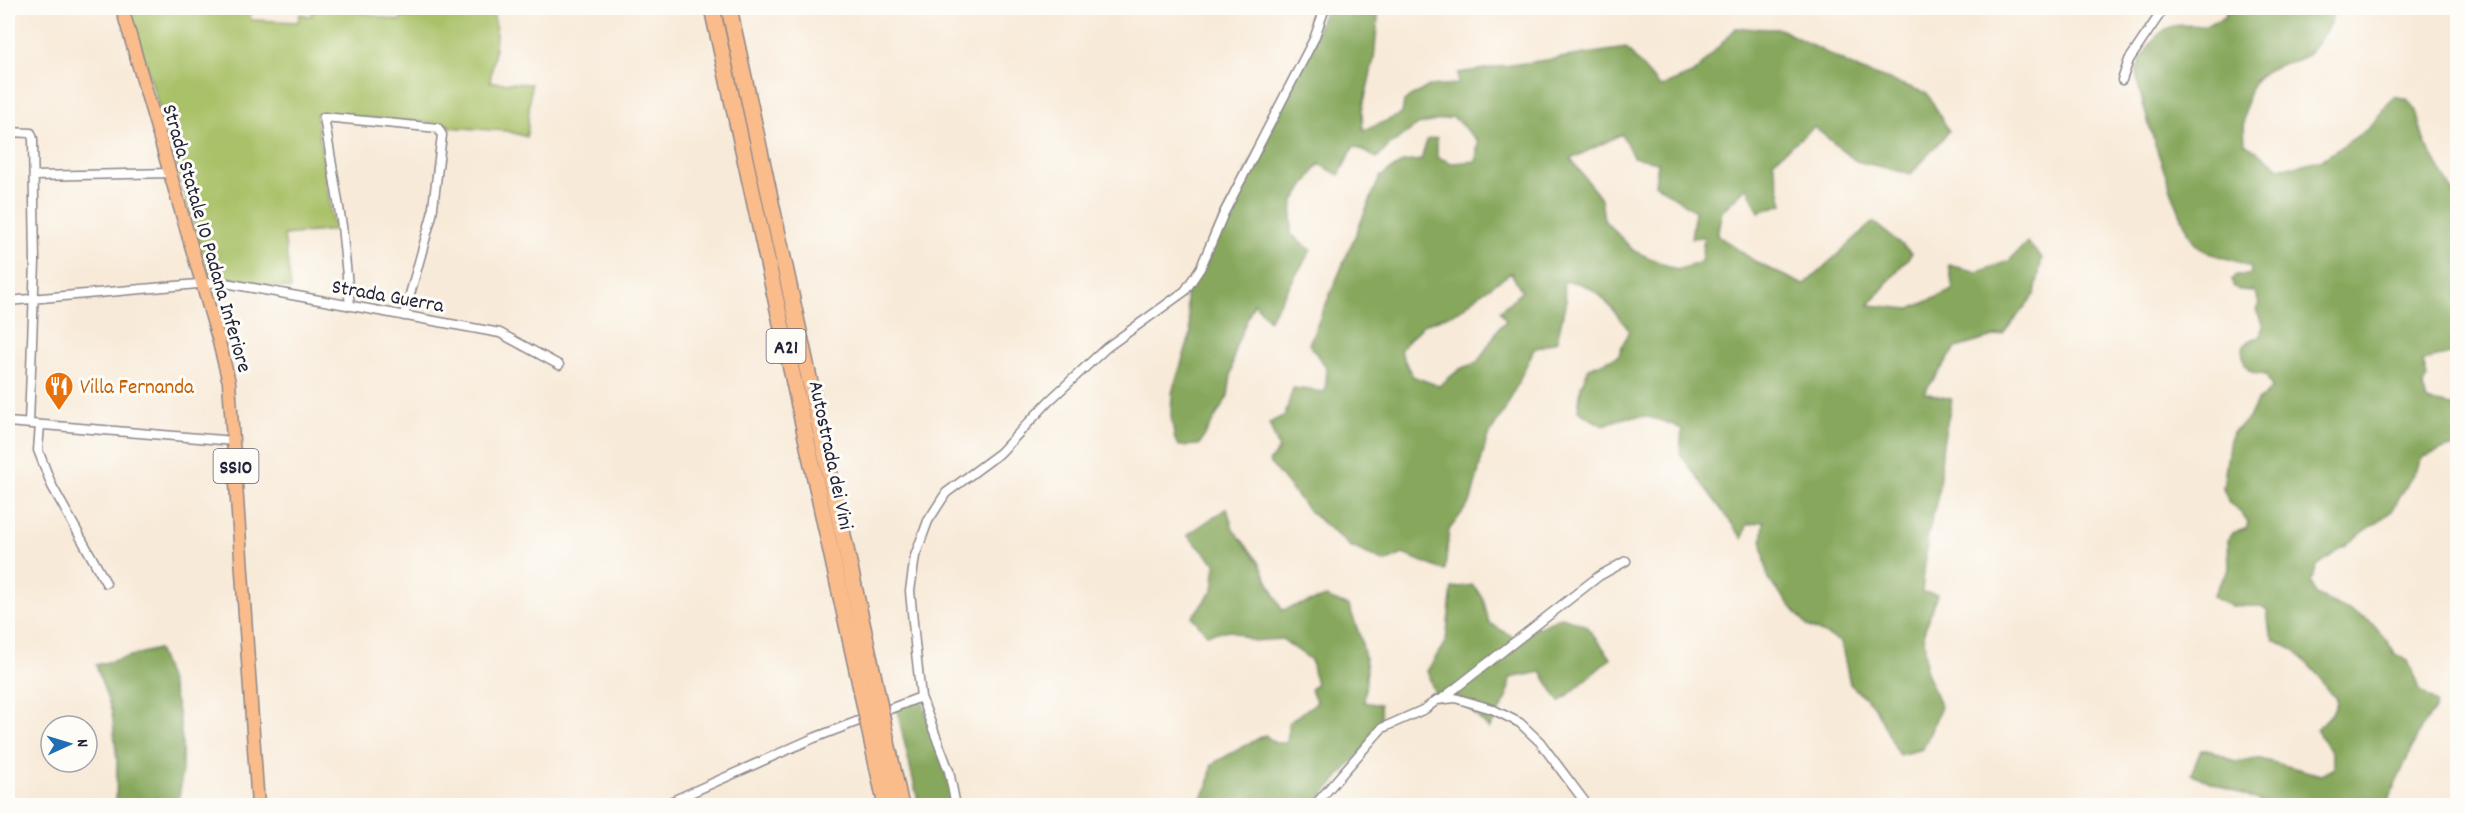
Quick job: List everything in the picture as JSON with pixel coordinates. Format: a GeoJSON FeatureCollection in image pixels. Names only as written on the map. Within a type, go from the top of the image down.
{"type":"FeatureCollection","features":[{"type":"Feature","properties":{"kind":"highway","name":"Autostrada dei Vini"},"geometry":{"type":"LineString","coordinates":[[712,8],[868,683]]}},
{"type":"Feature","properties":{"kind":"highway","name":"Autostrada dei Vini"},"geometry":{"type":"LineString","coordinates":[[729,8],[868,683],[880,745],[886,806]]}},
{"type":"Feature","properties":{"kind":"highway","name":"Autostrada dei Vini"},"geometry":{"type":"LineString","coordinates":[[880,745],[901,806]]}},
{"type":"Feature","properties":{"kind":"main road","name":"Strada Statale 10 Padana Inferiore"},"geometry":{"type":"LineString","coordinates":[[122,8],[229,382],[258,806]]}},
{"type":"Feature","properties":{"kind":"street"},"geometry":{"type":"LineString","coordinates":[[956,806],[949,771],[921,697],[910,591],[915,556],[928,521],[946,493],[1000,453],[1049,401],[1106,348],[1185,291],[1201,267],[1224,213],[1314,39],[1325,8]]}},
{"type":"Feature","properties":{"kind":"street"},"geometry":{"type":"LineString","coordinates":[[2122,80],[2129,60],[2164,8]]}},
{"type":"Feature","properties":{"kind":"street"},"geometry":{"type":"LineString","coordinates":[[350,306],[342,226],[324,117],[438,128],[442,135],[432,215],[404,316]]}},
{"type":"Feature","properties":{"kind":"street"},"geometry":{"type":"LineString","coordinates":[[8,132],[31,133],[33,139],[35,176],[29,423]]}},
{"type":"Feature","properties":{"kind":"street"},"geometry":{"type":"LineString","coordinates":[[35,176],[171,173]]}},
{"type":"Feature","properties":{"kind":"street","name":"Strada Guerra"},"geometry":{"type":"LineString","coordinates":[[8,300],[220,282],[500,333],[559,365]]}},
{"type":"Feature","properties":{"kind":"street"},"geometry":{"type":"LineString","coordinates":[[8,422],[234,441]]}},
{"type":"Feature","properties":{"kind":"street"},"geometry":{"type":"LineString","coordinates":[[40,425],[38,450],[52,486],[105,583]]}},
{"type":"Feature","properties":{"kind":"street"},"geometry":{"type":"LineString","coordinates":[[1443,699],[1599,576],[1626,561]]}},
{"type":"Feature","properties":{"kind":"street"},"geometry":{"type":"LineString","coordinates":[[662,806],[814,738],[921,697]]}},
{"type":"Feature","properties":{"kind":"street"},"geometry":{"type":"LineString","coordinates":[[1314,806],[1382,729],[1425,709],[1437,699],[1455,698],[1477,704],[1520,723],[1540,742],[1588,806]]}},
{"type":"Feature","properties":{"kind":"green space"},"geometry":{"type":"Polygon","coordinates":[[[129,8],[249,8],[251,20],[298,22],[300,14],[312,16],[312,8],[340,8],[400,21],[403,8],[491,8],[496,35],[490,82],[531,84],[527,137],[507,131],[448,127],[448,124],[316,114],[334,230],[284,235],[291,289],[228,278],[210,278],[129,8]]]}},
{"type":"Feature","properties":{"kind":"green space"},"geometry":{"type":"Polygon","coordinates":[[[1325,8],[1379,8],[1374,59],[1362,111],[1363,131],[1402,114],[1404,101],[1429,86],[1458,84],[1458,73],[1626,48],[1660,87],[1694,73],[1736,28],[1780,29],[1860,70],[1927,93],[1949,131],[1911,174],[1856,161],[1814,127],[1773,161],[1783,204],[1759,212],[1747,187],[1722,211],[1717,235],[1759,264],[1804,285],[1873,222],[1912,253],[1869,305],[1910,309],[1953,290],[1949,265],[1978,272],[2009,261],[2027,242],[2042,258],[2035,294],[2003,334],[1956,348],[1924,393],[1952,399],[1943,443],[1938,495],[1928,534],[1922,592],[1937,594],[1924,632],[1926,672],[1941,707],[1923,749],[1899,755],[1874,706],[1850,684],[1841,642],[1807,626],[1768,579],[1762,544],[1764,521],[1747,525],[1743,539],[1680,454],[1682,429],[1652,418],[1634,416],[1603,426],[1578,411],[1581,386],[1589,368],[1618,356],[1629,330],[1601,297],[1584,285],[1563,282],[1566,300],[1557,341],[1534,349],[1505,410],[1487,438],[1471,501],[1449,530],[1445,571],[1403,554],[1385,562],[1350,546],[1308,510],[1269,462],[1279,449],[1269,423],[1285,415],[1293,388],[1325,392],[1327,369],[1309,344],[1380,177],[1403,162],[1421,160],[1427,140],[1437,138],[1437,157],[1452,163],[1476,161],[1478,141],[1453,117],[1418,125],[1390,145],[1377,158],[1354,146],[1339,175],[1319,164],[1293,202],[1291,234],[1311,250],[1269,320],[1254,303],[1235,348],[1228,396],[1199,445],[1179,446],[1175,440],[1171,416],[1172,393],[1191,333],[1185,291],[1314,39],[1325,8]],[[1622,134],[1571,159],[1601,199],[1604,220],[1634,251],[1677,270],[1701,262],[1704,237],[1691,238],[1695,211],[1655,184],[1658,162],[1633,157],[1622,134]],[[1511,273],[1459,311],[1423,325],[1400,350],[1412,376],[1439,386],[1460,369],[1478,362],[1499,328],[1506,321],[1500,311],[1522,291],[1511,273]]]}},
{"type":"Feature","properties":{"kind":"green space"},"geometry":{"type":"Polygon","coordinates":[[[2225,8],[2334,8],[2328,27],[2306,55],[2272,68],[2255,81],[2250,90],[2245,111],[2245,143],[2280,167],[2323,159],[2369,128],[2394,96],[2407,99],[2416,112],[2425,143],[2457,199],[2457,350],[2423,362],[2427,378],[2423,386],[2427,401],[2457,407],[2457,447],[2447,448],[2423,457],[2392,511],[2317,566],[2311,581],[2316,595],[2368,619],[2395,654],[2408,661],[2419,689],[2436,703],[2435,710],[2422,726],[2386,805],[2268,805],[2191,774],[2201,750],[2209,750],[2235,762],[2257,758],[2321,775],[2334,768],[2334,761],[2331,751],[2317,729],[2333,712],[2337,703],[2337,698],[2326,689],[2319,676],[2294,650],[2274,640],[2270,634],[2267,610],[2261,606],[2231,606],[2212,597],[2229,568],[2228,539],[2232,533],[2246,529],[2248,523],[2240,511],[2229,503],[2223,488],[2230,438],[2233,432],[2249,418],[2256,403],[2272,388],[2266,375],[2249,370],[2243,358],[2243,349],[2247,342],[2261,337],[2262,323],[2256,310],[2260,304],[2254,291],[2239,290],[2233,286],[2232,279],[2236,275],[2250,275],[2251,268],[2202,249],[2196,245],[2189,234],[2160,160],[2143,105],[2137,71],[2147,50],[2161,32],[2175,26],[2211,23],[2226,16],[2225,8]]]}},
{"type":"Feature","properties":{"kind":"green space"},"geometry":{"type":"Polygon","coordinates":[[[1227,508],[1233,529],[1259,562],[1282,610],[1326,597],[1349,606],[1361,639],[1367,668],[1364,702],[1380,705],[1382,728],[1314,805],[1197,805],[1208,786],[1212,764],[1265,735],[1275,743],[1287,743],[1289,722],[1317,702],[1310,689],[1316,685],[1311,660],[1282,639],[1253,641],[1230,630],[1207,634],[1192,617],[1213,590],[1216,564],[1187,535],[1227,508]]]}},
{"type":"Feature","properties":{"kind":"green space"},"geometry":{"type":"Polygon","coordinates":[[[1473,585],[1483,598],[1489,623],[1515,638],[1562,617],[1585,625],[1611,658],[1560,702],[1541,672],[1510,678],[1507,698],[1489,729],[1458,697],[1437,700],[1427,671],[1446,641],[1452,588],[1473,585]]]}},
{"type":"Feature","properties":{"kind":"green space"},"geometry":{"type":"Polygon","coordinates":[[[158,649],[172,689],[180,726],[182,763],[178,805],[116,805],[117,761],[112,712],[96,665],[158,649]]]}},
{"type":"Feature","properties":{"kind":"green space"},"geometry":{"type":"Polygon","coordinates":[[[921,697],[956,805],[919,805],[896,706],[921,697]]]}},
{"type":"Feature","properties":{"kind":"place","name":"Villa Fernanda"},"geometry":{"type":"Point","coordinates":[59,412]}}]}
